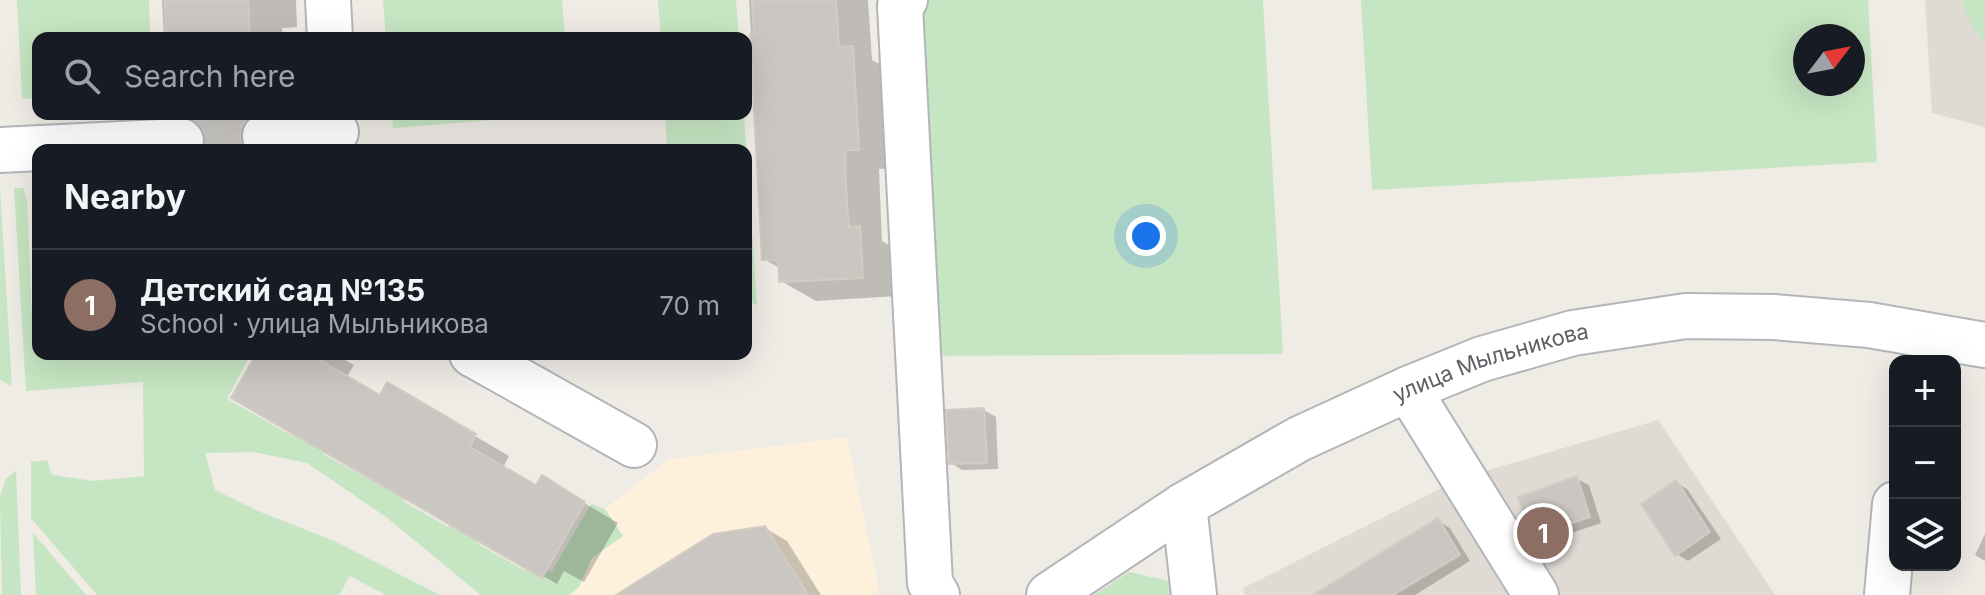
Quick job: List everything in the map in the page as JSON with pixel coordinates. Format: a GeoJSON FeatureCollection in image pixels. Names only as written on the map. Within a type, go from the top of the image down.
{"type":"FeatureCollection","features":[{"type":"Feature","properties":{"kind":"street"},"geometry":{"type":"LineString","coordinates":[[328,0],[330,32]]}},
{"type":"Feature","properties":{"kind":"street"},"geometry":{"type":"LineString","coordinates":[[905,0],[900,6],[930,583],[937,595]]}},
{"type":"Feature","properties":{"kind":"street"},"geometry":{"type":"LineString","coordinates":[[265,136],[336,132]]}},
{"type":"Feature","properties":{"kind":"street"},"geometry":{"type":"LineString","coordinates":[[121,144],[181,141]]}},
{"type":"Feature","properties":{"kind":"street"},"geometry":{"type":"LineString","coordinates":[[0,150],[32,148]]}},
{"type":"Feature","properties":{"kind":"street","name":"улица Мыльникова"},"geometry":{"type":"LineString","coordinates":[[1049,595],[1184,505],[1299,439],[1482,359],[1573,333],[1686,316],[1774,317],[1869,325],[1924,348],[1985,345]]}},
{"type":"Feature","properties":{"kind":"street"},"geometry":{"type":"LineString","coordinates":[[483,360],[634,445]]}},
{"type":"Feature","properties":{"kind":"street"},"geometry":{"type":"LineString","coordinates":[[1408,389],[1536,595]]}},
{"type":"Feature","properties":{"kind":"street"},"geometry":{"type":"LineString","coordinates":[[1184,505],[1194,595]]}},
{"type":"Feature","properties":{"kind":"street"},"geometry":{"type":"LineString","coordinates":[[1887,595],[1889,571]]}},
{"type":"Feature","properties":{"kind":"shaded area"},"geometry":{"type":"Polygon","coordinates":[[[1925,0],[1985,0],[1985,127],[1932,113],[1925,0]]]}},
{"type":"Feature","properties":{"kind":"shaded area"},"geometry":{"type":"Polygon","coordinates":[[[1658,420],[1775,595],[1245,595],[1243,588],[1462,478],[1658,420]]]}},
{"type":"Feature","properties":{"kind":"shaded area"},"geometry":{"type":"Polygon","coordinates":[[[847,437],[879,590],[871,595],[569,595],[579,587],[592,558],[623,536],[605,509],[669,459],[847,437]]]}},
{"type":"Feature","properties":{"kind":"green space"},"geometry":{"type":"Polygon","coordinates":[[[17,0],[149,0],[150,32],[32,32],[32,98],[22,99],[17,0]]]}},
{"type":"Feature","properties":{"kind":"green space"},"geometry":{"type":"Polygon","coordinates":[[[383,0],[562,0],[565,32],[386,32],[383,0]]]}},
{"type":"Feature","properties":{"kind":"green space"},"geometry":{"type":"Polygon","coordinates":[[[658,0],[736,0],[739,32],[661,32],[658,0]]]}},
{"type":"Feature","properties":{"kind":"green space"},"geometry":{"type":"Polygon","coordinates":[[[904,0],[1263,0],[1283,354],[918,356],[904,0]]]}},
{"type":"Feature","properties":{"kind":"green space"},"geometry":{"type":"Polygon","coordinates":[[[1361,0],[1868,0],[1877,162],[1372,190],[1361,0]]]}},
{"type":"Feature","properties":{"kind":"green space"},"geometry":{"type":"Polygon","coordinates":[[[1961,0],[1985,0],[1985,46],[1970,21],[1961,0]]]}},
{"type":"Feature","properties":{"kind":"green space"},"geometry":{"type":"Polygon","coordinates":[[[392,120],[495,120],[393,128],[392,120]]]}},
{"type":"Feature","properties":{"kind":"green space"},"geometry":{"type":"Polygon","coordinates":[[[665,120],[744,120],[746,144],[667,144],[665,120]]]}},
{"type":"Feature","properties":{"kind":"green space"},"geometry":{"type":"Polygon","coordinates":[[[0,188],[12,386],[0,380],[0,188]]]}},
{"type":"Feature","properties":{"kind":"green space"},"geometry":{"type":"Polygon","coordinates":[[[14,188],[23,188],[27,200],[32,360],[248,360],[227,399],[291,435],[294,432],[325,449],[323,454],[367,478],[375,466],[410,486],[403,501],[448,527],[451,523],[480,539],[478,544],[524,570],[530,561],[551,573],[591,504],[605,509],[623,536],[592,558],[579,587],[569,595],[481,595],[386,517],[307,463],[254,452],[205,453],[215,490],[334,541],[440,595],[386,595],[350,576],[339,595],[97,595],[31,518],[31,462],[47,460],[52,475],[93,481],[144,476],[143,382],[26,391],[14,188]]]}},
{"type":"Feature","properties":{"kind":"green space"},"geometry":{"type":"Polygon","coordinates":[[[752,232],[757,305],[752,303],[752,232]]]}},
{"type":"Feature","properties":{"kind":"green space"},"geometry":{"type":"Polygon","coordinates":[[[16,471],[21,595],[2,595],[0,496],[6,479],[16,471]]]}},
{"type":"Feature","properties":{"kind":"green space"},"geometry":{"type":"Polygon","coordinates":[[[33,533],[86,595],[36,595],[33,533]]]}},
{"type":"Feature","properties":{"kind":"green space"},"geometry":{"type":"Polygon","coordinates":[[[1129,572],[1173,582],[1175,595],[1094,595],[1129,572]]]}},
{"type":"Feature","properties":{"kind":"building"},"geometry":{"type":"Polygon","coordinates":[[[165,0],[248,0],[250,32],[166,32],[165,0]]]}},
{"type":"Feature","properties":{"kind":"building"},"geometry":{"type":"Polygon","coordinates":[[[752,0],[836,0],[839,47],[853,46],[859,150],[845,150],[846,189],[849,227],[860,226],[863,278],[779,282],[778,260],[762,260],[752,72],[752,0]]]}},
{"type":"Feature","properties":{"kind":"building"},"geometry":{"type":"Polygon","coordinates":[[[194,120],[247,120],[242,125],[242,144],[205,144],[202,127],[194,120]]]}},
{"type":"Feature","properties":{"kind":"building"},"geometry":{"type":"Polygon","coordinates":[[[253,360],[319,360],[380,395],[387,382],[476,434],[470,447],[536,485],[542,475],[585,502],[542,578],[231,398],[253,360]]]}},
{"type":"Feature","properties":{"kind":"building"},"geometry":{"type":"Polygon","coordinates":[[[984,408],[987,463],[949,464],[946,410],[984,408]]]}},
{"type":"Feature","properties":{"kind":"building"},"geometry":{"type":"Polygon","coordinates":[[[1577,476],[1590,517],[1532,536],[1518,497],[1577,476]]]}},
{"type":"Feature","properties":{"kind":"building"},"geometry":{"type":"Polygon","coordinates":[[[1676,480],[1710,532],[1675,556],[1641,504],[1676,480]]]}},
{"type":"Feature","properties":{"kind":"building"},"geometry":{"type":"Polygon","coordinates":[[[1438,518],[1460,555],[1393,595],[1313,595],[1438,518]]]}},
{"type":"Feature","properties":{"kind":"building"},"geometry":{"type":"Polygon","coordinates":[[[765,526],[808,595],[616,595],[713,534],[765,526]]]}},
{"type":"Feature","properties":{"kind":"tunnel"},"geometry":{"type":"LineString","coordinates":[[181,141],[265,136]]}},
{"type":"Feature","properties":{"kind":"place","name":"Детский сад №135"},"geometry":{"type":"Point","coordinates":[1543,533]}}]}
